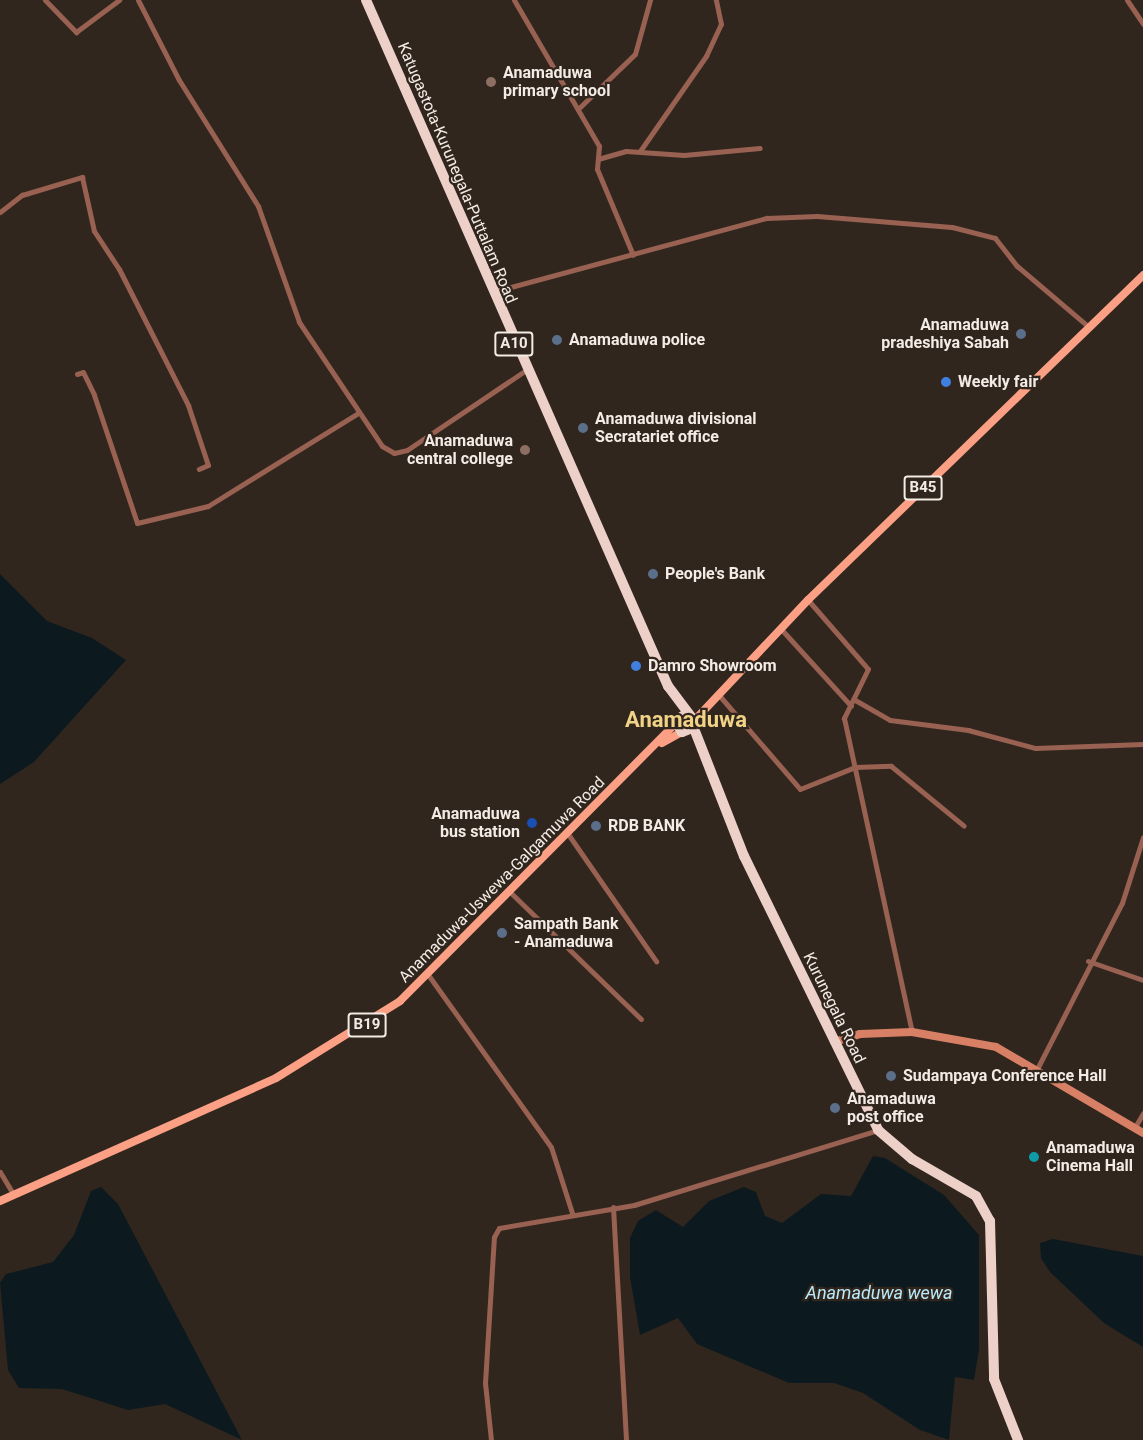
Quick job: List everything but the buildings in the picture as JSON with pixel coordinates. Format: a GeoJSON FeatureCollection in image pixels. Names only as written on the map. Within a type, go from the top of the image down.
{"type":"FeatureCollection","features":[{"type":"Feature","properties":{"kind":"highway","name":"Katugastota-Kurunegala-Puttalam Road"},"geometry":{"type":"LineString","coordinates":[[366,0],[526,370],[668,686],[691,720]]}},
{"type":"Feature","properties":{"kind":"highway","name":"Katugastota-Kurunegala-Puttalam Road"},"geometry":{"type":"LineString","coordinates":[[668,686],[677,726]]}},
{"type":"Feature","properties":{"kind":"highway"},"geometry":{"type":"LineString","coordinates":[[677,726],[691,720]]}},
{"type":"Feature","properties":{"kind":"highway"},"geometry":{"type":"LineString","coordinates":[[677,726],[691,720]]}},
{"type":"Feature","properties":{"kind":"highway","name":"Kurunegala Road"},"geometry":{"type":"LineString","coordinates":[[691,720],[701,756],[834,1042],[878,1130],[912,1159],[976,1196],[990,1221],[994,1379],[1018,1440]]}},
{"type":"Feature","properties":{"kind":"highway","name":"Kurunegala Road"},"geometry":{"type":"LineString","coordinates":[[677,726],[701,756]]}},
{"type":"Feature","properties":{"kind":"main road","name":"B45"},"geometry":{"type":"LineString","coordinates":[[691,720],[705,703],[808,600],[1143,275]]}},
{"type":"Feature","properties":{"kind":"main road","name":"Anamaduwa-Uswewa-Galgamuwa Road"},"geometry":{"type":"LineString","coordinates":[[0,1201],[276,1078],[355,1034],[429,976],[677,726]]}},
{"type":"Feature","properties":{"kind":"street"},"geometry":{"type":"LineString","coordinates":[[45,0],[76,32],[119,0]]}},
{"type":"Feature","properties":{"kind":"street"},"geometry":{"type":"LineString","coordinates":[[138,0],[179,80],[258,206],[299,322],[382,446],[394,453],[407,450],[526,370]]}},
{"type":"Feature","properties":{"kind":"street"},"geometry":{"type":"LineString","coordinates":[[514,0],[599,146],[598,159],[604,190],[633,255]]}},
{"type":"Feature","properties":{"kind":"street"},"geometry":{"type":"LineString","coordinates":[[578,109],[635,54],[650,0]]}},
{"type":"Feature","properties":{"kind":"street"},"geometry":{"type":"LineString","coordinates":[[640,151],[706,56],[721,24],[716,0]]}},
{"type":"Feature","properties":{"kind":"street"},"geometry":{"type":"LineString","coordinates":[[1128,0],[1143,24]]}},
{"type":"Feature","properties":{"kind":"street"},"geometry":{"type":"LineString","coordinates":[[598,159],[640,151],[684,155],[760,148]]}},
{"type":"Feature","properties":{"kind":"street"},"geometry":{"type":"LineString","coordinates":[[0,212],[22,195],[82,177],[93,231],[188,405],[208,465],[199,469]]}},
{"type":"Feature","properties":{"kind":"street"},"geometry":{"type":"LineString","coordinates":[[492,292],[592,261],[633,255],[767,218],[817,216],[974,230],[995,238],[1017,266],[1089,327]]}},
{"type":"Feature","properties":{"kind":"street"},"geometry":{"type":"LineString","coordinates":[[77,374],[82,372],[94,394],[137,523],[208,506],[358,413]]}},
{"type":"Feature","properties":{"kind":"street"},"geometry":{"type":"LineString","coordinates":[[808,600],[865,662],[866,680],[844,718],[912,1032]]}},
{"type":"Feature","properties":{"kind":"street"},"geometry":{"type":"LineString","coordinates":[[781,629],[851,706]]}},
{"type":"Feature","properties":{"kind":"street"},"geometry":{"type":"LineString","coordinates":[[717,692],[800,789],[855,767],[891,766],[964,826]]}},
{"type":"Feature","properties":{"kind":"street"},"geometry":{"type":"LineString","coordinates":[[855,700],[890,720],[968,730],[1035,748],[1143,744]]}},
{"type":"Feature","properties":{"kind":"street"},"geometry":{"type":"LineString","coordinates":[[568,834],[656,961]]}},
{"type":"Feature","properties":{"kind":"street"},"geometry":{"type":"LineString","coordinates":[[1037,1069],[1088,961],[1122,903],[1143,837]]}},
{"type":"Feature","properties":{"kind":"street"},"geometry":{"type":"LineString","coordinates":[[511,893],[641,1019]]}},
{"type":"Feature","properties":{"kind":"street"},"geometry":{"type":"LineString","coordinates":[[1088,961],[1143,980]]}},
{"type":"Feature","properties":{"kind":"street"},"geometry":{"type":"LineString","coordinates":[[429,976],[552,1147],[572,1213]]}},
{"type":"Feature","properties":{"kind":"street"},"geometry":{"type":"LineString","coordinates":[[834,1042],[860,1034],[912,1032],[996,1047],[1143,1133]]}},
{"type":"Feature","properties":{"kind":"street"},"geometry":{"type":"LineString","coordinates":[[1135,1127],[1143,1113]]}},
{"type":"Feature","properties":{"kind":"street"},"geometry":{"type":"LineString","coordinates":[[491,1440],[485,1383],[494,1237],[509,1222],[614,1207],[878,1130]]}},
{"type":"Feature","properties":{"kind":"street"},"geometry":{"type":"LineString","coordinates":[[0,1172],[14,1195]]}},
{"type":"Feature","properties":{"kind":"street"},"geometry":{"type":"LineString","coordinates":[[614,1207],[626,1440]]}},
{"type":"Feature","properties":{"kind":"water"},"geometry":{"type":"Polygon","coordinates":[[[0,574],[47,621],[92,638],[126,660],[34,762],[0,784],[0,574]]]}},
{"type":"Feature","properties":{"kind":"water","name":"Anamaduwa wewa"},"geometry":{"type":"Polygon","coordinates":[[[873,1156],[885,1158],[944,1195],[979,1235],[979,1349],[974,1380],[955,1377],[949,1440],[920,1430],[863,1393],[834,1383],[789,1383],[697,1344],[678,1318],[640,1335],[630,1277],[630,1238],[638,1221],[656,1210],[683,1227],[709,1201],[744,1187],[756,1192],[765,1216],[782,1223],[821,1194],[851,1196],[873,1156]]]}},
{"type":"Feature","properties":{"kind":"water"},"geometry":{"type":"Polygon","coordinates":[[[101,1187],[118,1204],[242,1440],[165,1404],[128,1410],[62,1389],[19,1388],[8,1370],[0,1283],[6,1274],[53,1262],[74,1235],[91,1191],[101,1187]]]}},
{"type":"Feature","properties":{"kind":"water"},"geometry":{"type":"Polygon","coordinates":[[[1053,1239],[1143,1256],[1143,1347],[1104,1323],[1050,1272],[1041,1258],[1040,1243],[1053,1239]]]}},
{"type":"Feature","properties":{"kind":"place","name":"Anamaduwa primary school"},"geometry":{"type":"Point","coordinates":[491,82]}},
{"type":"Feature","properties":{"kind":"place","name":"Anamaduwa pradeshiya Sabah"},"geometry":{"type":"Point","coordinates":[1021,334]}},
{"type":"Feature","properties":{"kind":"place","name":"Anamaduwa police"},"geometry":{"type":"Point","coordinates":[557,340]}},
{"type":"Feature","properties":{"kind":"place","name":"Weekly fair"},"geometry":{"type":"Point","coordinates":[946,382]}},
{"type":"Feature","properties":{"kind":"place","name":"Anamaduwa divisional Secratariet office"},"geometry":{"type":"Point","coordinates":[583,428]}},
{"type":"Feature","properties":{"kind":"place","name":"Anamaduwa central college"},"geometry":{"type":"Point","coordinates":[525,450]}},
{"type":"Feature","properties":{"kind":"place","name":"People's Bank"},"geometry":{"type":"Point","coordinates":[653,574]}},
{"type":"Feature","properties":{"kind":"place","name":"Damro Showroom"},"geometry":{"type":"Point","coordinates":[636,666]}},
{"type":"Feature","properties":{"kind":"place","name":"Anamaduwa bus station"},"geometry":{"type":"Point","coordinates":[532,823]}},
{"type":"Feature","properties":{"kind":"place","name":"RDB BANK"},"geometry":{"type":"Point","coordinates":[596,826]}},
{"type":"Feature","properties":{"kind":"place","name":"Sampath Bank - Anamaduwa"},"geometry":{"type":"Point","coordinates":[502,933]}},
{"type":"Feature","properties":{"kind":"place","name":"Sudampaya Conference Hall"},"geometry":{"type":"Point","coordinates":[891,1076]}},
{"type":"Feature","properties":{"kind":"place","name":"Anamaduwa post office"},"geometry":{"type":"Point","coordinates":[835,1108]}},
{"type":"Feature","properties":{"kind":"place","name":"Anamaduwa Cinema Hall"},"geometry":{"type":"Point","coordinates":[1034,1157]}},
{"type":"Feature","properties":{"kind":"district","name":"Anamaduwa"},"geometry":{"type":"Point","coordinates":[686,720]}}]}
